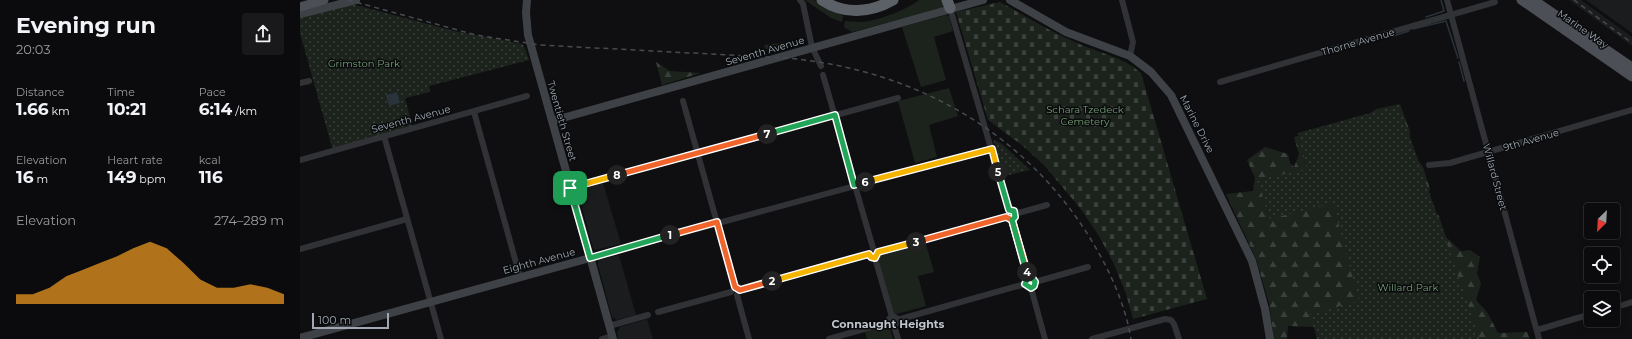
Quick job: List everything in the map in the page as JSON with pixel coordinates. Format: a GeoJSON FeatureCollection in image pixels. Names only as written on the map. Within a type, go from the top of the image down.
{"type":"FeatureCollection","features":[{"type":"Feature","properties":{"kind":"highway"},"geometry":{"type":"LineString","coordinates":[[822,0],[839,9],[856,11],[873,9],[893,0]]}},
{"type":"Feature","properties":{"kind":"highway"},"geometry":{"type":"LineString","coordinates":[[834,0],[865,4],[877,0]]}},
{"type":"Feature","properties":{"kind":"main road"},"geometry":{"type":"LineString","coordinates":[[300,7],[324,0]]}},
{"type":"Feature","properties":{"kind":"main road","name":"Marine Way"},"geometry":{"type":"LineString","coordinates":[[1521,0],[1632,77]]}},
{"type":"Feature","properties":{"kind":"main road","name":"Marine Way"},"geometry":{"type":"LineString","coordinates":[[1534,0],[1632,67]]}},
{"type":"Feature","properties":{"kind":"street"},"geometry":{"type":"LineString","coordinates":[[315,10],[343,0]]}},
{"type":"Feature","properties":{"kind":"street"},"geometry":{"type":"LineString","coordinates":[[300,14],[356,0]]}},
{"type":"Feature","properties":{"kind":"street"},"geometry":{"type":"LineString","coordinates":[[800,0],[804,10],[812,47],[821,66]]}},
{"type":"Feature","properties":{"kind":"street","name":"Seventh Avenue"},"geometry":{"type":"LineString","coordinates":[[552,121],[812,47],[949,4],[983,0]]}},
{"type":"Feature","properties":{"kind":"street","name":"Marine Drive"},"geometry":{"type":"LineString","coordinates":[[1010,0],[1066,32],[1130,56],[1142,64],[1161,82],[1171,95],[1187,125],[1252,261],[1265,309],[1270,339]]}},
{"type":"Feature","properties":{"kind":"street"},"geometry":{"type":"LineString","coordinates":[[1122,0],[1133,42],[1130,56]]}},
{"type":"Feature","properties":{"kind":"street","name":"Willard Street"},"geometry":{"type":"LineString","coordinates":[[1447,0],[1539,339]]}},
{"type":"Feature","properties":{"kind":"street","name":"Twentieth Street"},"geometry":{"type":"LineString","coordinates":[[527,1],[526,24],[528,35],[612,338]]}},
{"type":"Feature","properties":{"kind":"street","name":"Thorne Avenue"},"geometry":{"type":"LineString","coordinates":[[1220,82],[1495,2]]}},
{"type":"Feature","properties":{"kind":"street"},"geometry":{"type":"LineString","coordinates":[[949,4],[1009,210],[1006,212],[1006,217]]}},
{"type":"Feature","properties":{"kind":"street"},"geometry":{"type":"LineString","coordinates":[[823,75],[875,253],[898,339]]}},
{"type":"Feature","properties":{"kind":"street"},"geometry":{"type":"LineString","coordinates":[[300,84],[309,81]]}},
{"type":"Feature","properties":{"kind":"street","name":"Seventh Avenue"},"geometry":{"type":"LineString","coordinates":[[300,160],[527,96]]}},
{"type":"Feature","properties":{"kind":"street"},"geometry":{"type":"LineString","coordinates":[[570,188],[898,98]]}},
{"type":"Feature","properties":{"kind":"street"},"geometry":{"type":"LineString","coordinates":[[683,101],[749,339]]}},
{"type":"Feature","properties":{"kind":"street","name":"9th Avenue"},"geometry":{"type":"LineString","coordinates":[[1429,165],[1450,163],[1632,110]]}},
{"type":"Feature","properties":{"kind":"street"},"geometry":{"type":"LineString","coordinates":[[474,112],[520,277]]}},
{"type":"Feature","properties":{"kind":"street"},"geometry":{"type":"LineString","coordinates":[[384,136],[441,339]]}},
{"type":"Feature","properties":{"kind":"street","name":"Eighth Avenue"},"geometry":{"type":"LineString","coordinates":[[300,338],[717,222],[992,149]]}},
{"type":"Feature","properties":{"kind":"street"},"geometry":{"type":"LineString","coordinates":[[1015,214],[1047,205]]}},
{"type":"Feature","properties":{"kind":"street"},"geometry":{"type":"LineString","coordinates":[[1009,210],[1014,211],[1015,214]]}},
{"type":"Feature","properties":{"kind":"street"},"geometry":{"type":"LineString","coordinates":[[829,339],[1025,284],[1028,278],[1012,220],[1015,217],[1015,214]]}},
{"type":"Feature","properties":{"kind":"street"},"geometry":{"type":"LineString","coordinates":[[658,312],[869,254],[869,251],[875,253],[1006,217],[1012,220]]}},
{"type":"Feature","properties":{"kind":"street"},"geometry":{"type":"LineString","coordinates":[[300,248],[407,219]]}},
{"type":"Feature","properties":{"kind":"street"},"geometry":{"type":"LineString","coordinates":[[1031,288],[1034,286],[1035,282],[1088,267]]}},
{"type":"Feature","properties":{"kind":"street"},"geometry":{"type":"LineString","coordinates":[[1028,278],[1033,279],[1035,282]]}},
{"type":"Feature","properties":{"kind":"street"},"geometry":{"type":"LineString","coordinates":[[1025,284],[1031,288],[1045,339]]}},
{"type":"Feature","properties":{"kind":"street"},"geometry":{"type":"LineString","coordinates":[[1620,306],[1632,302]]}},
{"type":"Feature","properties":{"kind":"street"},"geometry":{"type":"LineString","coordinates":[[609,326],[648,315]]}},
{"type":"Feature","properties":{"kind":"street"},"geometry":{"type":"LineString","coordinates":[[1537,330],[1584,316]]}},
{"type":"Feature","properties":{"kind":"street"},"geometry":{"type":"LineString","coordinates":[[1092,339],[1165,319],[1171,320],[1174,324],[1179,339]]}},
{"type":"Feature","properties":{"kind":"street"},"geometry":{"type":"LineString","coordinates":[[602,339],[612,338]]}},
{"type":"Feature","properties":{"kind":"shaded area"},"geometry":{"type":"Polygon","coordinates":[[[1569,0],[1581,0],[1632,37],[1632,46],[1569,0]]]}},
{"type":"Feature","properties":{"kind":"shaded area"},"geometry":{"type":"Polygon","coordinates":[[[1586,0],[1632,0],[1632,33],[1586,0]]]}},
{"type":"Feature","properties":{"kind":"shaded area"},"geometry":{"type":"Polygon","coordinates":[[[397,92],[400,103],[389,106],[386,95],[397,92]]]}},
{"type":"Feature","properties":{"kind":"shaded area"},"geometry":{"type":"Polygon","coordinates":[[[603,183],[621,244],[595,250],[593,248],[578,193],[580,190],[603,183]]]}},
{"type":"Feature","properties":{"kind":"shaded area"},"geometry":{"type":"Polygon","coordinates":[[[619,255],[636,315],[617,320],[612,317],[598,265],[599,260],[619,255]]]}},
{"type":"Feature","properties":{"kind":"shaded area"},"geometry":{"type":"Polygon","coordinates":[[[647,319],[653,339],[618,339],[617,332],[620,327],[647,319]]]}},
{"type":"Feature","properties":{"kind":"green space"},"geometry":{"type":"Polygon","coordinates":[[[805,0],[814,0],[831,11],[843,15],[842,22],[831,18],[805,0]]]}},
{"type":"Feature","properties":{"kind":"green space"},"geometry":{"type":"Polygon","coordinates":[[[919,0],[945,0],[942,8],[852,32],[844,27],[845,21],[861,22],[874,20],[900,11],[919,0]]]}},
{"type":"Feature","properties":{"kind":"green space","name":"Schara Tzedeck Cemetery"},"geometry":{"type":"Polygon","coordinates":[[[1000,2],[1056,33],[1118,59],[1134,67],[1141,73],[1207,299],[1133,319],[1126,294],[1114,264],[1099,236],[1080,208],[1044,165],[1023,146],[988,120],[956,12],[1000,2]]]}},
{"type":"Feature","properties":{"kind":"green space","name":"Grimston Park"},"geometry":{"type":"Polygon","coordinates":[[[348,3],[454,31],[523,44],[529,60],[429,86],[430,92],[405,98],[413,128],[333,151],[300,33],[300,18],[348,3]]]}},
{"type":"Feature","properties":{"kind":"green space"},"geometry":{"type":"Polygon","coordinates":[[[946,15],[949,16],[953,31],[934,37],[946,80],[921,87],[902,27],[946,15]]]}},
{"type":"Feature","properties":{"kind":"green space"},"geometry":{"type":"Polygon","coordinates":[[[789,42],[789,46],[776,50],[773,48],[766,49],[764,45],[789,42]]]}},
{"type":"Feature","properties":{"kind":"green space"},"geometry":{"type":"Polygon","coordinates":[[[656,62],[670,71],[701,73],[662,85],[656,62]]]}},
{"type":"Feature","properties":{"kind":"green space"},"geometry":{"type":"Polygon","coordinates":[[[949,88],[958,116],[929,125],[937,157],[915,163],[898,101],[949,88]]]}},
{"type":"Feature","properties":{"kind":"green space","name":"Willard Park"},"geometry":{"type":"Polygon","coordinates":[[[1400,104],[1410,131],[1409,148],[1423,167],[1430,189],[1424,203],[1439,216],[1446,237],[1461,251],[1470,250],[1480,257],[1477,273],[1481,284],[1476,300],[1487,312],[1498,333],[1527,332],[1530,339],[1319,339],[1316,327],[1288,326],[1287,339],[1274,339],[1269,303],[1256,259],[1226,194],[1253,191],[1255,178],[1247,160],[1265,147],[1288,154],[1290,163],[1294,167],[1299,154],[1294,137],[1349,121],[1359,123],[1376,109],[1400,104]]]}},
{"type":"Feature","properties":{"kind":"green space","name":"Willard Park"},"geometry":{"type":"Polygon","coordinates":[[[1399,105],[1480,339],[1317,339],[1310,314],[1359,301],[1333,203],[1270,219],[1257,180],[1307,169],[1298,133],[1399,105]]]}},
{"type":"Feature","properties":{"kind":"green space"},"geometry":{"type":"Polygon","coordinates":[[[993,139],[1002,144],[1030,170],[1004,176],[993,139]]]}},
{"type":"Feature","properties":{"kind":"green space"},"geometry":{"type":"Polygon","coordinates":[[[925,241],[934,272],[918,276],[926,306],[893,315],[876,254],[925,241]]]}},
{"type":"Feature","properties":{"kind":"green space"},"geometry":{"type":"Polygon","coordinates":[[[889,325],[893,339],[867,339],[865,332],[889,325]]]}},
{"type":"Feature","properties":{"kind":"waterway"},"geometry":{"type":"LineString","coordinates":[[1426,17],[1444,11],[1441,0]]}},
{"type":"Feature","properties":{"kind":"waterway"},"geometry":{"type":"LineString","coordinates":[[1413,29],[1446,21],[1458,58]]}},
{"type":"Feature","properties":{"kind":"waterway"},"geometry":{"type":"LineString","coordinates":[[1393,36],[1409,31]]}},
{"type":"Feature","properties":{"kind":"waterway"},"geometry":{"type":"LineString","coordinates":[[1459,62],[1464,81]]}},
{"type":"Feature","properties":{"kind":"railway"},"geometry":{"type":"LineString","coordinates":[[348,0],[476,35],[540,45],[786,58],[832,64],[877,76],[920,91],[960,112],[998,136],[1032,166],[1063,200],[1090,238],[1110,274],[1125,312],[1131,339]]}},
{"type":"Feature","properties":{"kind":"railway"},"geometry":{"type":"LineString","coordinates":[[1574,0],[1632,43]]}},
{"type":"Feature","properties":{"kind":"district","name":"Connaught Heights"},"geometry":{"type":"Point","coordinates":[888,324]}},
{"type":"Feature","properties":{"kind":"route"},"geometry":{"type":"LineString","coordinates":[[570,188],[590,258],[717,222],[735,287],[738,287],[740,290],[869,254],[871,257],[875,258],[878,256],[878,252],[1006,217],[1007,219],[1012,220],[1028,278],[1032,278],[1035,285],[1030,288],[1025,284],[1028,278],[1020,249],[1012,220],[1015,217],[1015,214],[1014,211],[1009,210],[992,149],[854,185],[835,115],[570,188]]}}]}
